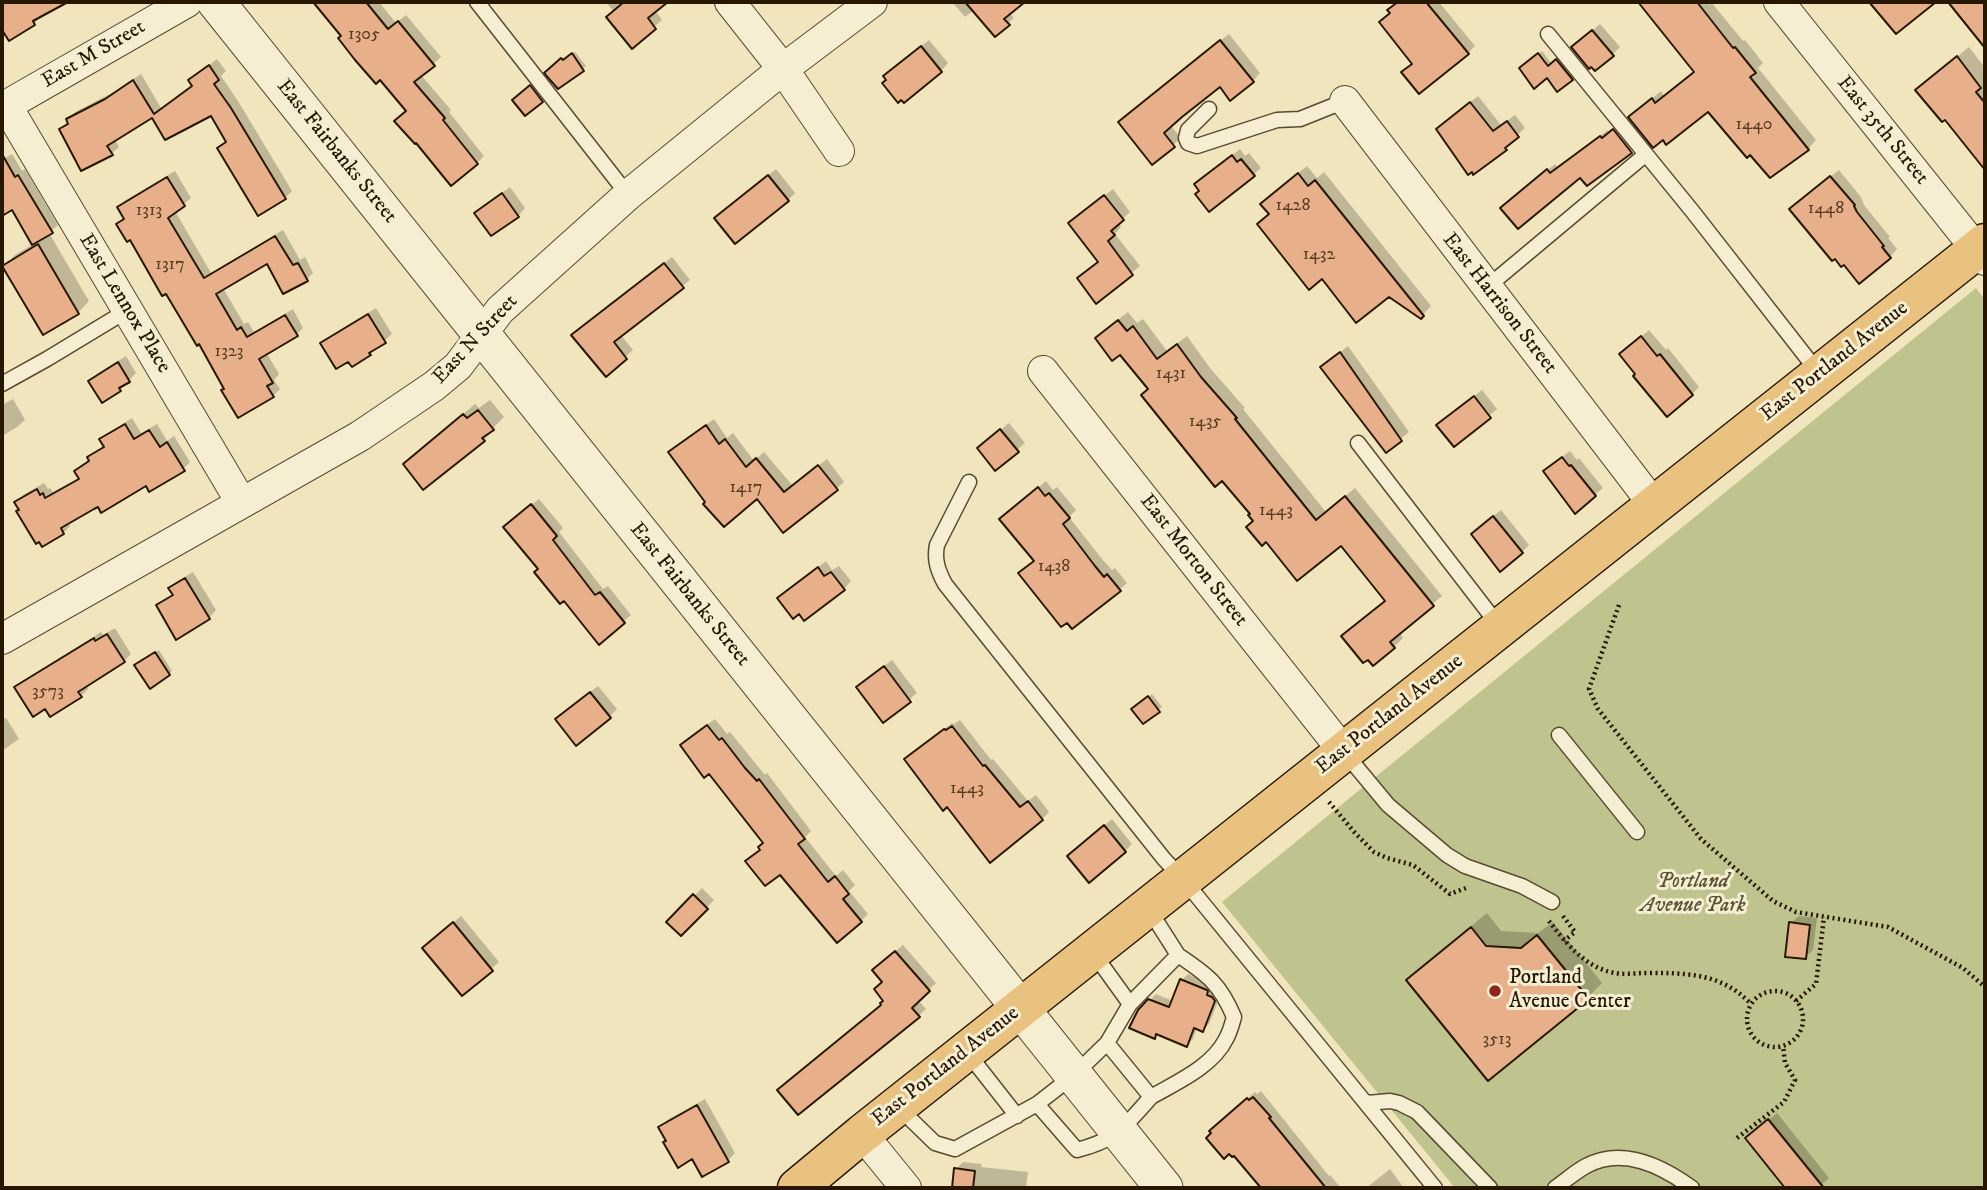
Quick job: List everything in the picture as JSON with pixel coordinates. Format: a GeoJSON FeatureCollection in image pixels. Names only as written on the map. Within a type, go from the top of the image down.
{"type":"FeatureCollection","features":[{"type":"Feature","properties":{"kind":"main road","name":"East Portland Avenue"},"geometry":{"type":"LineString","coordinates":[[797,1188],[862,1133],[1654,505],[1982,251]]}},
{"type":"Feature","properties":{"kind":"street","name":"East M Street"},"geometry":{"type":"LineString","coordinates":[[4,107],[187,2]]}},
{"type":"Feature","properties":{"kind":"street","name":"East Fairbanks Street"},"geometry":{"type":"LineString","coordinates":[[216,2],[1164,1188]]}},
{"type":"Feature","properties":{"kind":"street"},"geometry":{"type":"LineString","coordinates":[[730,2],[783,69],[839,151]]}},
{"type":"Feature","properties":{"kind":"street","name":"East N Street"},"geometry":{"type":"LineString","coordinates":[[2,639],[360,436],[434,386],[458,366],[500,310],[628,195],[783,69],[872,2]]}},
{"type":"Feature","properties":{"kind":"street","name":"East 35th Street"},"geometry":{"type":"LineString","coordinates":[[1779,2],[1982,251]]}},
{"type":"Feature","properties":{"kind":"street","name":"East Harrison Street"},"geometry":{"type":"LineString","coordinates":[[1345,101],[1654,505]]}},
{"type":"Feature","properties":{"kind":"street","name":"East Lennox Place"},"geometry":{"type":"LineString","coordinates":[[4,107],[242,502]]}},
{"type":"Feature","properties":{"kind":"street","name":"East Morton Street"},"geometry":{"type":"LineString","coordinates":[[1043,371],[1343,752]]}},
{"type":"Feature","properties":{"kind":"street"},"geometry":{"type":"LineString","coordinates":[[862,1133],[906,1188]]}},
{"type":"Feature","properties":{"kind":"lane"},"geometry":{"type":"LineString","coordinates":[[477,2],[628,195]]}},
{"type":"Feature","properties":{"kind":"lane"},"geometry":{"type":"LineString","coordinates":[[1548,34],[1820,374]]}},
{"type":"Feature","properties":{"kind":"lane"},"geometry":{"type":"LineString","coordinates":[[1209,109],[1188,130],[1188,143],[1197,146],[1277,120],[1300,119],[1345,101]]}},
{"type":"Feature","properties":{"kind":"lane"},"geometry":{"type":"LineString","coordinates":[[1486,288],[1645,155]]}},
{"type":"Feature","properties":{"kind":"lane"},"geometry":{"type":"LineString","coordinates":[[2,384],[128,310]]}},
{"type":"Feature","properties":{"kind":"lane"},"geometry":{"type":"LineString","coordinates":[[1358,443],[1500,627]]}},
{"type":"Feature","properties":{"kind":"lane"},"geometry":{"type":"LineString","coordinates":[[969,482],[937,545],[935,554],[938,571],[945,584],[1147,837],[1436,1188]]}},
{"type":"Feature","properties":{"kind":"lane"},"geometry":{"type":"LineString","coordinates":[[1559,735],[1637,832]]}},
{"type":"Feature","properties":{"kind":"lane"},"geometry":{"type":"LineString","coordinates":[[1343,752],[1388,805],[1447,855],[1465,866],[1521,886],[1552,902]]}},
{"type":"Feature","properties":{"kind":"lane"},"geometry":{"type":"LineString","coordinates":[[1037,1104],[1077,1150],[1098,1145],[1119,1133],[1151,1097],[1209,1060],[1226,1041],[1234,1017],[1226,998],[1210,976],[1178,955],[1148,907]]}},
{"type":"Feature","properties":{"kind":"lane"},"geometry":{"type":"LineString","coordinates":[[1092,951],[1130,1004]]}},
{"type":"Feature","properties":{"kind":"lane"},"geometry":{"type":"LineString","coordinates":[[897,1106],[935,1143],[955,1149],[1017,1116],[1073,1076],[1107,1043],[1130,1004],[1178,955]]}},
{"type":"Feature","properties":{"kind":"lane"},"geometry":{"type":"LineString","coordinates":[[1107,1043],[1151,1097]]}},
{"type":"Feature","properties":{"kind":"lane"},"geometry":{"type":"LineString","coordinates":[[966,1051],[1017,1116]]}},
{"type":"Feature","properties":{"kind":"lane"},"geometry":{"type":"LineString","coordinates":[[1367,1103],[1390,1101],[1417,1112],[1490,1188]]}},
{"type":"Feature","properties":{"kind":"lane"},"geometry":{"type":"LineString","coordinates":[[1555,1188],[1587,1166],[1606,1158],[1622,1158],[1650,1163],[1692,1188]]}},
{"type":"Feature","properties":{"kind":"path"},"geometry":{"type":"LineString","coordinates":[[1619,605],[1589,689],[1598,709],[1701,839],[1773,901],[1796,912],[1888,927],[1963,968],[1985,987]]}},
{"type":"Feature","properties":{"kind":"path"},"geometry":{"type":"LineString","coordinates":[[1552,902],[1575,932],[1564,941],[1597,967],[1615,974],[1690,973],[1726,984],[1741,993],[1750,1003]]}},
{"type":"Feature","properties":{"kind":"path"},"geometry":{"type":"LineString","coordinates":[[1796,1001],[1816,984],[1824,917]]}},
{"type":"Feature","properties":{"kind":"path"},"geometry":{"type":"LineString","coordinates":[[1776,990],[1786,992],[1796,1001],[1803,1015],[1803,1025],[1792,1041],[1773,1047],[1755,1040],[1746,1022],[1750,1003],[1757,996],[1776,990]]}},
{"type":"Feature","properties":{"kind":"path"},"geometry":{"type":"LineString","coordinates":[[1737,1139],[1784,1102],[1794,1080],[1784,1063],[1783,1046]]}},
{"type":"Feature","properties":{"kind":"green space","name":"Portland Avenue Park"},"geometry":{"type":"Polygon","coordinates":[[[1976,288],[1985,300],[1985,1188],[1455,1188],[1222,902],[1976,288]]]}},
{"type":"Feature","properties":{"kind":"building"},"geometry":{"type":"Polygon","coordinates":[[[2,2],[68,2],[33,21],[35,25],[9,41],[2,30],[2,2]]]}},
{"type":"Feature","properties":{"kind":"building"},"geometry":{"type":"Polygon","coordinates":[[[313,2],[366,2],[388,29],[398,21],[435,66],[414,82],[445,118],[443,120],[478,164],[451,186],[394,121],[406,111],[380,80],[376,84],[355,60],[338,38],[341,36],[313,2]]]}},
{"type":"Feature","properties":{"kind":"building"},"geometry":{"type":"Polygon","coordinates":[[[624,2],[668,2],[648,18],[656,29],[632,49],[606,17],[624,2]]]}},
{"type":"Feature","properties":{"kind":"building"},"geometry":{"type":"Polygon","coordinates":[[[965,2],[1025,2],[1004,19],[1010,25],[995,37],[965,2]]]}},
{"type":"Feature","properties":{"kind":"building"},"geometry":{"type":"Polygon","coordinates":[[[1398,2],[1426,2],[1469,54],[1419,94],[1401,72],[1412,64],[1379,22],[1390,13],[1387,10],[1398,2]]]}},
{"type":"Feature","properties":{"kind":"building"},"geometry":{"type":"Polygon","coordinates":[[[1638,2],[1697,2],[1756,73],[1750,77],[1809,150],[1770,178],[1750,155],[1747,158],[1708,112],[1666,145],[1663,140],[1653,148],[1628,117],[1652,98],[1655,103],[1694,72],[1638,2]]]}},
{"type":"Feature","properties":{"kind":"building"},"geometry":{"type":"Polygon","coordinates":[[[1869,2],[1936,2],[1896,34],[1869,2]]]}},
{"type":"Feature","properties":{"kind":"building"},"geometry":{"type":"Polygon","coordinates":[[[1948,2],[1985,2],[1985,48],[1948,2]]]}},
{"type":"Feature","properties":{"kind":"building"},"geometry":{"type":"Polygon","coordinates":[[[1592,30],[1614,56],[1595,71],[1591,67],[1589,69],[1571,47],[1592,30]]]}},
{"type":"Feature","properties":{"kind":"building"},"geometry":{"type":"Polygon","coordinates":[[[1220,40],[1254,82],[1230,101],[1220,87],[1182,117],[1164,133],[1175,147],[1152,165],[1118,122],[1220,40]]]}},
{"type":"Feature","properties":{"kind":"building"},"geometry":{"type":"Polygon","coordinates":[[[921,46],[942,72],[904,103],[901,100],[898,103],[882,83],[886,80],[883,76],[921,46]]]}},
{"type":"Feature","properties":{"kind":"building"},"geometry":{"type":"Polygon","coordinates":[[[572,53],[584,71],[558,89],[544,73],[561,58],[563,60],[572,53]]]}},
{"type":"Feature","properties":{"kind":"building"},"geometry":{"type":"Polygon","coordinates":[[[1538,53],[1548,66],[1556,59],[1573,80],[1557,92],[1547,78],[1534,89],[1519,68],[1538,53]]]}},
{"type":"Feature","properties":{"kind":"building"},"geometry":{"type":"Polygon","coordinates":[[[1957,56],[1981,88],[1976,92],[1985,103],[1985,170],[1945,120],[1942,122],[1915,90],[1957,56]]]}},
{"type":"Feature","properties":{"kind":"building"},"geometry":{"type":"Polygon","coordinates":[[[209,65],[219,80],[214,84],[286,199],[258,216],[217,148],[226,142],[211,116],[165,140],[152,118],[107,146],[113,155],[81,171],[59,129],[68,124],[66,119],[105,99],[133,80],[154,114],[192,86],[188,80],[209,65]]]}},
{"type":"Feature","properties":{"kind":"building"},"geometry":{"type":"Polygon","coordinates":[[[530,85],[543,102],[525,116],[512,100],[530,85]]]}},
{"type":"Feature","properties":{"kind":"building"},"geometry":{"type":"Polygon","coordinates":[[[1470,102],[1493,131],[1507,121],[1519,137],[1505,148],[1507,150],[1473,175],[1472,172],[1468,175],[1436,129],[1470,102]]]}},
{"type":"Feature","properties":{"kind":"building"},"geometry":{"type":"Polygon","coordinates":[[[1613,129],[1632,153],[1587,186],[1580,178],[1518,229],[1500,208],[1547,169],[1550,173],[1613,129]]]}},
{"type":"Feature","properties":{"kind":"building"},"geometry":{"type":"Polygon","coordinates":[[[2,154],[53,233],[32,245],[12,210],[2,216],[2,154]]]}},
{"type":"Feature","properties":{"kind":"building"},"geometry":{"type":"Polygon","coordinates":[[[1232,155],[1237,162],[1241,159],[1255,176],[1209,212],[1195,194],[1199,191],[1194,184],[1232,155]]]}},
{"type":"Feature","properties":{"kind":"building"},"geometry":{"type":"Polygon","coordinates":[[[1298,173],[1308,186],[1315,180],[1424,316],[1421,319],[1389,297],[1356,323],[1322,279],[1309,290],[1257,224],[1269,214],[1260,204],[1298,173]]]}},
{"type":"Feature","properties":{"kind":"building"},"geometry":{"type":"Polygon","coordinates":[[[768,175],[789,201],[735,244],[714,218],[768,175]]]}},
{"type":"Feature","properties":{"kind":"building"},"geometry":{"type":"Polygon","coordinates":[[[1830,176],[1855,205],[1857,212],[1891,258],[1859,284],[1844,265],[1841,267],[1835,259],[1832,261],[1789,209],[1830,176]]]}},
{"type":"Feature","properties":{"kind":"building"},"geometry":{"type":"Polygon","coordinates":[[[167,177],[185,206],[168,218],[204,278],[275,236],[293,265],[298,263],[308,281],[283,294],[267,264],[216,294],[237,330],[241,327],[247,337],[285,315],[298,336],[259,359],[273,383],[267,386],[274,397],[238,418],[199,344],[197,346],[166,294],[162,296],[130,240],[127,242],[116,224],[124,219],[117,207],[167,177]]]}},
{"type":"Feature","properties":{"kind":"building"},"geometry":{"type":"Polygon","coordinates":[[[502,193],[519,217],[491,236],[474,213],[502,193]]]}},
{"type":"Feature","properties":{"kind":"building"},"geometry":{"type":"Polygon","coordinates":[[[1104,195],[1124,220],[1111,231],[1115,235],[1108,241],[1133,275],[1096,304],[1077,278],[1098,262],[1068,223],[1104,195]]]}},
{"type":"Feature","properties":{"kind":"building"},"geometry":{"type":"Polygon","coordinates":[[[38,244],[79,314],[43,335],[2,266],[38,244]]]}},
{"type":"Feature","properties":{"kind":"building"},"geometry":{"type":"Polygon","coordinates":[[[664,263],[684,288],[614,342],[627,359],[606,377],[571,335],[664,263]]]}},
{"type":"Feature","properties":{"kind":"building"},"geometry":{"type":"Polygon","coordinates":[[[368,314],[386,343],[352,367],[348,362],[336,369],[320,343],[368,314]]]}},
{"type":"Feature","properties":{"kind":"building"},"geometry":{"type":"Polygon","coordinates":[[[1118,320],[1127,331],[1133,326],[1157,359],[1177,344],[1316,520],[1345,496],[1434,606],[1390,642],[1395,648],[1373,666],[1368,660],[1363,663],[1341,636],[1385,601],[1341,546],[1297,581],[1266,542],[1262,546],[1246,527],[1253,521],[1248,515],[1250,514],[1222,481],[1215,487],[1141,395],[1148,389],[1120,355],[1112,361],[1095,338],[1118,320]]]}},
{"type":"Feature","properties":{"kind":"building"},"geometry":{"type":"Polygon","coordinates":[[[1641,336],[1657,356],[1660,354],[1693,395],[1667,417],[1633,376],[1635,374],[1619,354],[1641,336]]]}},
{"type":"Feature","properties":{"kind":"building"},"geometry":{"type":"Polygon","coordinates":[[[1340,352],[1402,441],[1386,453],[1320,367],[1340,352]]]}},
{"type":"Feature","properties":{"kind":"building"},"geometry":{"type":"Polygon","coordinates":[[[118,362],[130,382],[102,403],[88,381],[118,362]]]}},
{"type":"Feature","properties":{"kind":"building"},"geometry":{"type":"Polygon","coordinates":[[[1474,396],[1491,418],[1454,447],[1436,425],[1474,396]]]}},
{"type":"Feature","properties":{"kind":"building"},"geometry":{"type":"Polygon","coordinates":[[[478,410],[494,430],[482,438],[485,441],[423,490],[403,464],[463,414],[467,418],[478,410]]]}},
{"type":"Feature","properties":{"kind":"building"},"geometry":{"type":"Polygon","coordinates":[[[125,424],[134,439],[149,430],[160,447],[167,442],[185,471],[149,492],[146,486],[101,513],[98,507],[61,528],[64,534],[42,547],[39,542],[36,544],[16,511],[19,510],[14,502],[37,489],[45,498],[79,479],[74,471],[89,461],[87,457],[104,447],[99,439],[125,424]]]}},
{"type":"Feature","properties":{"kind":"building"},"geometry":{"type":"Polygon","coordinates":[[[706,425],[719,444],[725,439],[746,467],[756,458],[784,492],[818,465],[838,490],[783,533],[757,499],[724,527],[703,504],[705,502],[668,452],[706,425]]]}},
{"type":"Feature","properties":{"kind":"building"},"geometry":{"type":"Polygon","coordinates":[[[1000,429],[1019,452],[995,471],[977,448],[1000,429]]]}},
{"type":"Feature","properties":{"kind":"building"},"geometry":{"type":"Polygon","coordinates":[[[1562,457],[1596,496],[1575,514],[1543,471],[1562,457]]]}},
{"type":"Feature","properties":{"kind":"building"},"geometry":{"type":"Polygon","coordinates":[[[1038,487],[1045,496],[1049,493],[1070,518],[1063,524],[1104,577],[1107,574],[1121,591],[1072,629],[1067,623],[1061,627],[1018,573],[1034,561],[999,519],[1038,487]]]}},
{"type":"Feature","properties":{"kind":"building"},"geometry":{"type":"Polygon","coordinates":[[[531,504],[557,536],[553,540],[595,595],[600,592],[625,623],[599,645],[564,601],[560,604],[534,572],[538,569],[503,527],[531,504]]]}},
{"type":"Feature","properties":{"kind":"building"},"geometry":{"type":"Polygon","coordinates":[[[1493,516],[1523,553],[1500,572],[1471,534],[1493,516]]]}},
{"type":"Feature","properties":{"kind":"building"},"geometry":{"type":"Polygon","coordinates":[[[818,567],[824,576],[831,572],[845,590],[804,621],[799,614],[793,619],[777,598],[818,567]]]}},
{"type":"Feature","properties":{"kind":"building"},"geometry":{"type":"Polygon","coordinates":[[[185,578],[210,619],[176,640],[156,605],[173,595],[168,588],[185,578]]]}},
{"type":"Feature","properties":{"kind":"building"},"geometry":{"type":"Polygon","coordinates":[[[107,634],[125,662],[78,692],[82,697],[50,717],[45,709],[33,717],[14,687],[94,638],[95,641],[107,634]]]}},
{"type":"Feature","properties":{"kind":"building"},"geometry":{"type":"Polygon","coordinates":[[[155,652],[170,675],[150,689],[134,665],[155,652]]]}},
{"type":"Feature","properties":{"kind":"building"},"geometry":{"type":"Polygon","coordinates":[[[884,666],[911,702],[883,723],[856,687],[884,666]]]}},
{"type":"Feature","properties":{"kind":"building"},"geometry":{"type":"Polygon","coordinates":[[[590,692],[611,718],[576,746],[555,719],[590,692]]]}},
{"type":"Feature","properties":{"kind":"building"},"geometry":{"type":"Polygon","coordinates":[[[1148,696],[1160,712],[1143,724],[1131,709],[1148,696]]]}},
{"type":"Feature","properties":{"kind":"building"},"geometry":{"type":"Polygon","coordinates":[[[707,725],[719,740],[722,738],[757,781],[759,779],[805,839],[798,844],[828,882],[835,876],[849,894],[843,899],[862,922],[837,943],[780,875],[765,886],[745,861],[760,850],[758,847],[763,843],[709,774],[704,778],[680,745],[707,725]]]}},
{"type":"Feature","properties":{"kind":"building"},"geometry":{"type":"Polygon","coordinates":[[[952,726],[1020,807],[1028,801],[1043,820],[990,863],[947,807],[943,811],[904,759],[952,726]]]}},
{"type":"Feature","properties":{"kind":"building"},"geometry":{"type":"Polygon","coordinates":[[[1104,825],[1126,852],[1089,883],[1067,856],[1104,825]]]}},
{"type":"Feature","properties":{"kind":"building"},"geometry":{"type":"Polygon","coordinates":[[[693,894],[708,909],[681,936],[666,922],[693,894]]]}},
{"type":"Feature","properties":{"kind":"building"},"geometry":{"type":"Polygon","coordinates":[[[453,922],[493,971],[462,996],[422,948],[453,922]]]}},
{"type":"Feature","properties":{"kind":"building"},"geometry":{"type":"Polygon","coordinates":[[[1789,922],[1810,925],[1806,959],[1785,957],[1789,922]]]}},
{"type":"Feature","properties":{"kind":"building"},"geometry":{"type":"Polygon","coordinates":[[[1471,927],[1486,946],[1521,948],[1537,935],[1589,999],[1488,1081],[1406,980],[1471,927]]]}},
{"type":"Feature","properties":{"kind":"building"},"geometry":{"type":"Polygon","coordinates":[[[895,951],[930,991],[912,1008],[920,1017],[798,1115],[777,1090],[881,1005],[883,1001],[874,989],[882,982],[872,970],[895,951]]]}},
{"type":"Feature","properties":{"kind":"building"},"geometry":{"type":"Polygon","coordinates":[[[1180,979],[1207,990],[1207,995],[1215,1001],[1203,1032],[1194,1028],[1187,1047],[1156,1034],[1155,1039],[1129,1028],[1138,1010],[1148,999],[1169,1007],[1180,979]]]}},
{"type":"Feature","properties":{"kind":"building"},"geometry":{"type":"Polygon","coordinates":[[[1253,1097],[1326,1188],[1261,1188],[1234,1156],[1229,1154],[1224,1159],[1206,1138],[1211,1133],[1209,1131],[1247,1098],[1249,1100],[1253,1097]]]}},
{"type":"Feature","properties":{"kind":"building"},"geometry":{"type":"Polygon","coordinates":[[[697,1105],[729,1162],[702,1177],[692,1159],[678,1168],[658,1127],[697,1105]]]}},
{"type":"Feature","properties":{"kind":"building"},"geometry":{"type":"Polygon","coordinates":[[[1768,1119],[1824,1188],[1785,1188],[1745,1138],[1768,1119]]]}},
{"type":"Feature","properties":{"kind":"building"},"geometry":{"type":"Polygon","coordinates":[[[954,1168],[975,1171],[973,1188],[952,1188],[954,1168]]]}},
{"type":"Feature","properties":{"kind":"place","name":"Portland Avenue Center"},"geometry":{"type":"Point","coordinates":[1495,991]}}]}
